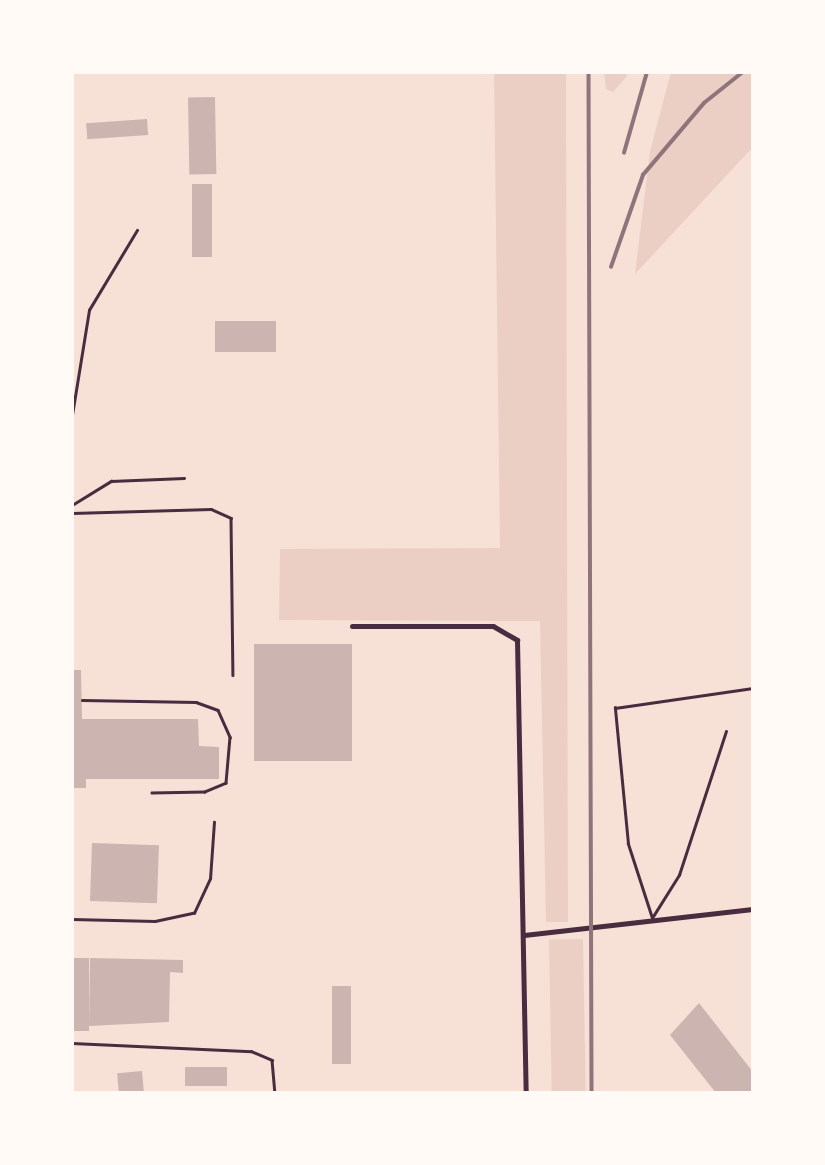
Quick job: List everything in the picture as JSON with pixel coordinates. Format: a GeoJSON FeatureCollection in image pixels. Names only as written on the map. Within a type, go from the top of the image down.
{"type":"FeatureCollection","features":[{"type":"Feature","properties":{"kind":"street"},"geometry":{"type":"LineString","coordinates":[[352,626],[493,626],[517,640],[530,1078],[526,1093]]}},
{"type":"Feature","properties":{"kind":"street"},"geometry":{"type":"LineString","coordinates":[[524,935],[652,918],[753,909]]}},
{"type":"Feature","properties":{"kind":"lane"},"geometry":{"type":"LineString","coordinates":[[72,415],[89,310],[137,230]]}},
{"type":"Feature","properties":{"kind":"lane"},"geometry":{"type":"LineString","coordinates":[[72,505],[111,481],[184,478]]}},
{"type":"Feature","properties":{"kind":"lane"},"geometry":{"type":"LineString","coordinates":[[72,513],[211,509],[231,518],[233,675]]}},
{"type":"Feature","properties":{"kind":"lane"},"geometry":{"type":"LineString","coordinates":[[652,918],[628,844],[615,708],[753,688]]}},
{"type":"Feature","properties":{"kind":"lane"},"geometry":{"type":"LineString","coordinates":[[82,700],[196,702],[218,709],[230,737],[226,783],[205,792],[152,793]]}},
{"type":"Feature","properties":{"kind":"lane"},"geometry":{"type":"LineString","coordinates":[[652,918],[679,875],[726,731]]}},
{"type":"Feature","properties":{"kind":"lane"},"geometry":{"type":"LineString","coordinates":[[72,919],[155,921],[194,913],[209,879],[214,822]]}},
{"type":"Feature","properties":{"kind":"lane"},"geometry":{"type":"LineString","coordinates":[[72,1043],[251,1051],[272,1060],[275,1093]]}},
{"type":"Feature","properties":{"kind":"shaded area"},"geometry":{"type":"Polygon","coordinates":[[[494,72],[566,72],[568,922],[546,922],[540,621],[279,620],[280,549],[500,548],[494,72]]]}},
{"type":"Feature","properties":{"kind":"shaded area"},"geometry":{"type":"Polygon","coordinates":[[[604,72],[627,72],[627,76],[613,92],[606,89],[604,72]]]}},
{"type":"Feature","properties":{"kind":"shaded area"},"geometry":{"type":"Polygon","coordinates":[[[671,72],[753,72],[753,147],[635,274],[650,151],[671,72]]]}},
{"type":"Feature","properties":{"kind":"shaded area"},"geometry":{"type":"Polygon","coordinates":[[[583,939],[586,1093],[552,1093],[549,940],[583,939]]]}},
{"type":"Feature","properties":{"kind":"building"},"geometry":{"type":"Polygon","coordinates":[[[188,97],[215,97],[216,174],[189,174],[188,97]]]}},
{"type":"Feature","properties":{"kind":"building"},"geometry":{"type":"Polygon","coordinates":[[[147,119],[148,135],[87,139],[86,123],[147,119]]]}},
{"type":"Feature","properties":{"kind":"building"},"geometry":{"type":"Polygon","coordinates":[[[192,184],[212,184],[212,257],[192,257],[192,184]]]}},
{"type":"Feature","properties":{"kind":"building"},"geometry":{"type":"Polygon","coordinates":[[[215,321],[276,321],[276,352],[215,352],[215,321]]]}},
{"type":"Feature","properties":{"kind":"building"},"geometry":{"type":"Polygon","coordinates":[[[254,644],[352,644],[352,761],[254,761],[254,644]]]}},
{"type":"Feature","properties":{"kind":"building"},"geometry":{"type":"Polygon","coordinates":[[[72,670],[81,670],[82,719],[198,719],[199,746],[219,747],[219,779],[86,779],[86,788],[72,788],[72,670]]]}},
{"type":"Feature","properties":{"kind":"building"},"geometry":{"type":"Polygon","coordinates":[[[92,843],[159,845],[157,903],[90,901],[92,843]]]}},
{"type":"Feature","properties":{"kind":"building"},"geometry":{"type":"Polygon","coordinates":[[[74,958],[89,958],[89,1031],[74,1031],[74,958]]]}},
{"type":"Feature","properties":{"kind":"building"},"geometry":{"type":"Polygon","coordinates":[[[90,958],[183,960],[183,973],[170,972],[169,1022],[89,1026],[90,958]]]}},
{"type":"Feature","properties":{"kind":"building"},"geometry":{"type":"Polygon","coordinates":[[[332,986],[351,986],[351,1064],[332,1064],[332,986]]]}},
{"type":"Feature","properties":{"kind":"building"},"geometry":{"type":"Polygon","coordinates":[[[699,1003],[753,1072],[753,1093],[716,1093],[670,1035],[699,1003]]]}},
{"type":"Feature","properties":{"kind":"building"},"geometry":{"type":"Polygon","coordinates":[[[185,1067],[227,1067],[227,1086],[185,1086],[185,1067]]]}},
{"type":"Feature","properties":{"kind":"building"},"geometry":{"type":"Polygon","coordinates":[[[142,1071],[144,1093],[119,1093],[117,1073],[142,1071]]]}},
{"type":"Feature","properties":{"kind":"railway"},"geometry":{"type":"LineString","coordinates":[[589,72],[592,1093]]}},
{"type":"Feature","properties":{"kind":"railway"},"geometry":{"type":"LineString","coordinates":[[624,153],[647,72]]}},
{"type":"Feature","properties":{"kind":"railway"},"geometry":{"type":"LineString","coordinates":[[611,267],[643,175],[704,103],[743,72]]}}]}
